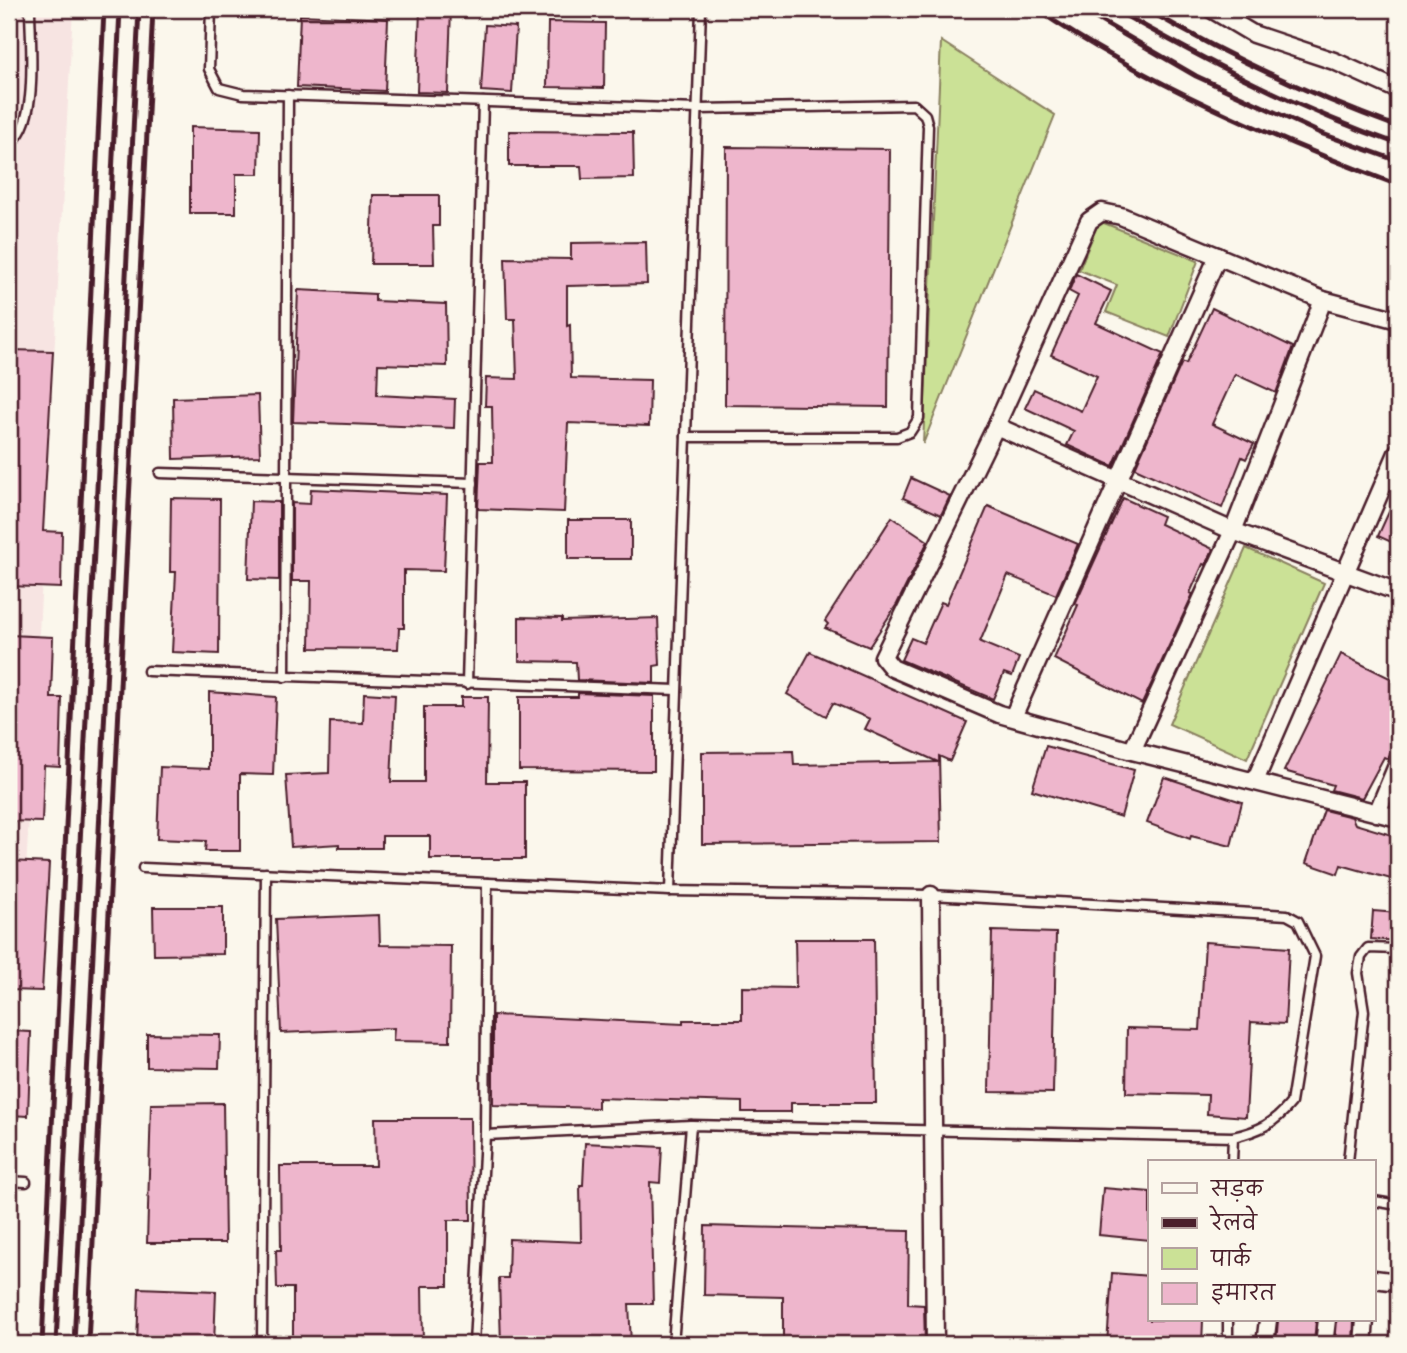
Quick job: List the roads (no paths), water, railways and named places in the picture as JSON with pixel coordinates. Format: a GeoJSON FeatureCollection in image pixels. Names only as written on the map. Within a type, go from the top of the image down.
{"type":"FeatureCollection","features":[{"type":"Feature","properties":{"kind":"street"},"geometry":{"type":"LineString","coordinates":[[1211,9],[1253,34],[1334,61],[1398,90]]}},
{"type":"Feature","properties":{"kind":"street"},"geometry":{"type":"LineString","coordinates":[[1398,320],[1323,300],[1121,215],[1102,212],[1089,221],[996,426],[883,657],[892,668],[1013,718],[1398,818]]}},
{"type":"Feature","properties":{"kind":"street"},"geometry":{"type":"LineString","coordinates":[[1013,718],[1218,256]]}},
{"type":"Feature","properties":{"kind":"street"},"geometry":{"type":"LineString","coordinates":[[1132,751],[1233,531],[1323,300]]}},
{"type":"Feature","properties":{"kind":"street"},"geometry":{"type":"LineString","coordinates":[[996,426],[1233,531],[1398,592]]}},
{"type":"Feature","properties":{"kind":"street"},"geometry":{"type":"LineString","coordinates":[[1255,781],[1398,451]]}},
{"type":"Feature","properties":{"kind":"street"},"geometry":{"type":"LineString","coordinates":[[1377,813],[1398,763]]}},
{"type":"Feature","properties":{"kind":"street"},"geometry":{"type":"LineString","coordinates":[[931,895],[935,1344]]}},
{"type":"Feature","properties":{"kind":"street"},"geometry":{"type":"LineString","coordinates":[[1376,1279],[1398,1282]]}},
{"type":"Feature","properties":{"kind":"street"},"geometry":{"type":"LineString","coordinates":[[1265,1344],[1268,1322]]}},
{"type":"Feature","properties":{"kind":"street"},"geometry":{"type":"LineString","coordinates":[[1324,1344],[1327,1322]]}},
{"type":"Feature","properties":{"kind":"street"},"geometry":{"type":"LineString","coordinates":[[1363,1344],[1365,1322]]}},
{"type":"Feature","properties":{"kind":"lane"},"geometry":{"type":"LineString","coordinates":[[9,144],[17,139],[29,117],[30,9]]}},
{"type":"Feature","properties":{"kind":"lane"},"geometry":{"type":"LineString","coordinates":[[211,9],[209,69],[219,88],[243,94],[698,109],[914,105],[925,114],[928,126],[920,404],[919,418],[910,432],[897,437],[686,437]]}},
{"type":"Feature","properties":{"kind":"lane"},"geometry":{"type":"LineString","coordinates":[[670,891],[701,9]]}},
{"type":"Feature","properties":{"kind":"lane"},"geometry":{"type":"LineString","coordinates":[[285,677],[288,95]]}},
{"type":"Feature","properties":{"kind":"lane"},"geometry":{"type":"LineString","coordinates":[[467,684],[483,102]]}},
{"type":"Feature","properties":{"kind":"lane"},"geometry":{"type":"LineString","coordinates":[[160,473],[473,483]]}},
{"type":"Feature","properties":{"kind":"lane"},"geometry":{"type":"LineString","coordinates":[[148,671],[677,690]]}},
{"type":"Feature","properties":{"kind":"lane"},"geometry":{"type":"LineString","coordinates":[[143,867],[670,891],[931,895],[1287,915],[1298,921],[1315,956],[1291,1103],[1281,1116],[1262,1130],[1233,1137],[691,1125],[485,1135]]}},
{"type":"Feature","properties":{"kind":"lane"},"geometry":{"type":"LineString","coordinates":[[262,1344],[266,873]]}},
{"type":"Feature","properties":{"kind":"lane"},"geometry":{"type":"LineString","coordinates":[[474,1344],[485,1135],[487,883]]}},
{"type":"Feature","properties":{"kind":"lane"},"geometry":{"type":"LineString","coordinates":[[1348,1160],[1364,1011],[1358,973],[1360,957],[1368,948],[1398,949]]}},
{"type":"Feature","properties":{"kind":"lane"},"geometry":{"type":"LineString","coordinates":[[673,1344],[691,1125]]}},
{"type":"Feature","properties":{"kind":"lane"},"geometry":{"type":"LineString","coordinates":[[1232,1160],[1233,1137]]}},
{"type":"Feature","properties":{"kind":"lane"},"geometry":{"type":"LineString","coordinates":[[9,1181],[26,1181]]}},
{"type":"Feature","properties":{"kind":"lane"},"geometry":{"type":"LineString","coordinates":[[1376,1201],[1398,1205]]}},
{"type":"Feature","properties":{"kind":"lane"},"geometry":{"type":"LineString","coordinates":[[1228,1322],[1228,1344]]}},
{"type":"Feature","properties":{"kind":"railway"},"geometry":{"type":"LineString","coordinates":[[42,1344],[104,9]]}},
{"type":"Feature","properties":{"kind":"railway"},"geometry":{"type":"LineString","coordinates":[[56,1344],[120,9]]}},
{"type":"Feature","properties":{"kind":"railway"},"geometry":{"type":"LineString","coordinates":[[74,1344],[139,9]]}},
{"type":"Feature","properties":{"kind":"railway"},"geometry":{"type":"LineString","coordinates":[[88,1344],[153,9]]}},
{"type":"Feature","properties":{"kind":"railway"},"geometry":{"type":"LineString","coordinates":[[1036,9],[1122,62],[1212,108],[1398,185]]}},
{"type":"Feature","properties":{"kind":"railway"},"geometry":{"type":"LineString","coordinates":[[1080,9],[1196,76],[1320,133],[1398,161]]}},
{"type":"Feature","properties":{"kind":"railway"},"geometry":{"type":"LineString","coordinates":[[1114,9],[1253,83],[1398,144]]}},
{"type":"Feature","properties":{"kind":"railway"},"geometry":{"type":"LineString","coordinates":[[1146,9],[1269,74],[1398,127]]}}]}
